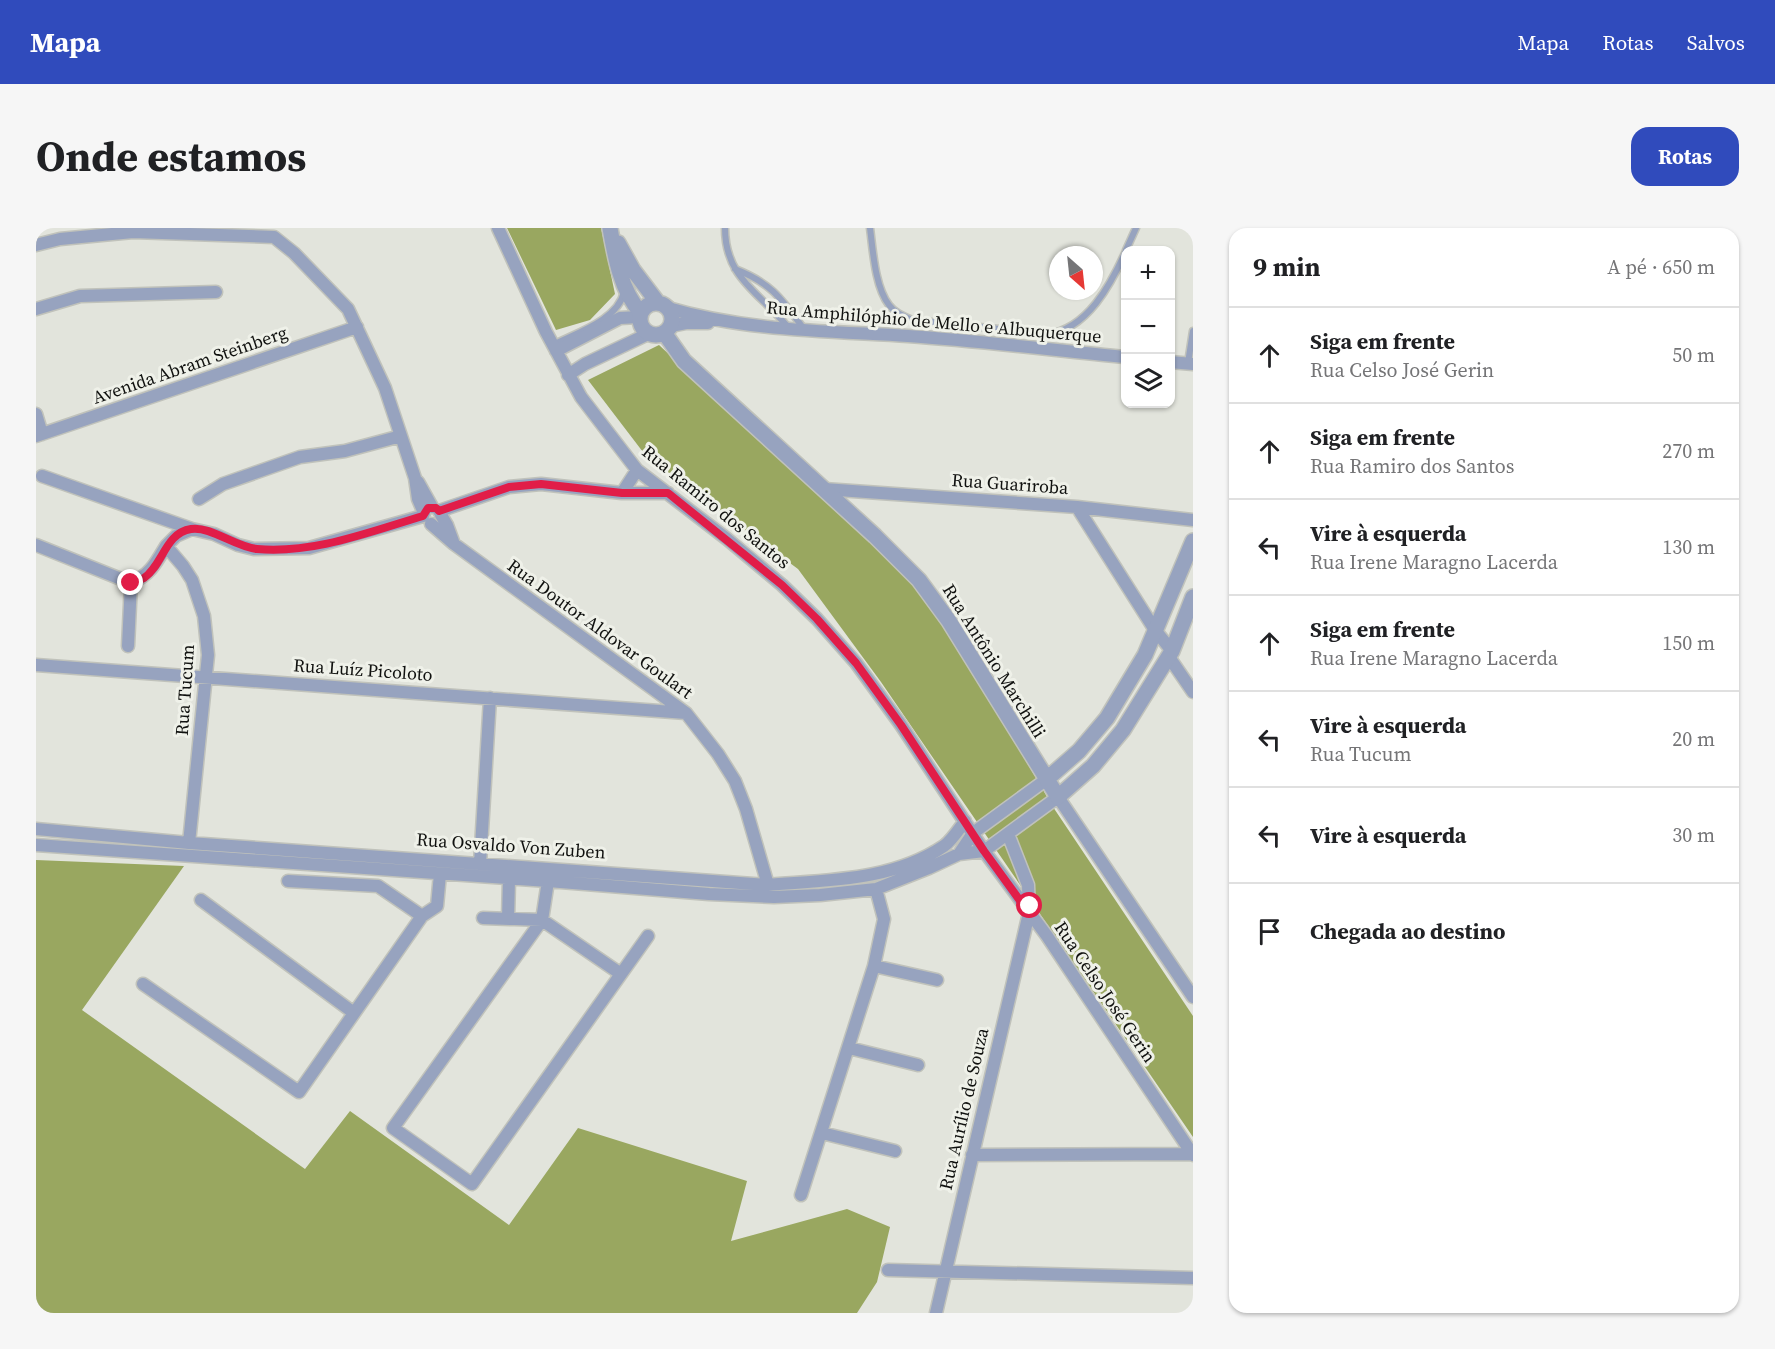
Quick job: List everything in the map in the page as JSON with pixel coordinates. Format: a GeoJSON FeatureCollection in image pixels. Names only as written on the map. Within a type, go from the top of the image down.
{"type":"FeatureCollection","features":[{"type":"Feature","properties":{"kind":"street"},"geometry":{"type":"LineString","coordinates":[[36,245],[60,239],[134,232],[274,237],[284,228]]}},
{"type":"Feature","properties":{"kind":"street","name":"Rua Ramiro dos Santos"},"geometry":{"type":"LineString","coordinates":[[498,228],[568,375],[581,396],[637,470],[782,585],[817,619],[856,663],[901,725],[984,851]]}},
{"type":"Feature","properties":{"kind":"street"},"geometry":{"type":"LineString","coordinates":[[610,228],[633,270],[672,317],[668,330],[659,336],[642,322],[634,306],[622,279],[610,228]]}},
{"type":"Feature","properties":{"kind":"street","name":"Rua Doutor Aldovar Goulart"},"geometry":{"type":"LineString","coordinates":[[274,237],[294,253],[348,309],[385,388],[415,478],[423,489],[432,514],[447,525],[454,544],[686,713],[718,754],[735,781],[746,809],[768,885]]}},
{"type":"Feature","properties":{"kind":"street"},"geometry":{"type":"LineString","coordinates":[[36,309],[80,296],[216,292]]}},
{"type":"Feature","properties":{"kind":"street"},"geometry":{"type":"LineString","coordinates":[[568,375],[642,322],[651,304],[663,306]]}},
{"type":"Feature","properties":{"kind":"street","name":"Rua Amphilóphio de Mello e Albuquerque"},"geometry":{"type":"LineString","coordinates":[[663,306],[739,323],[789,329],[938,338],[1121,357]]}},
{"type":"Feature","properties":{"kind":"street"},"geometry":{"type":"LineString","coordinates":[[556,351],[620,318],[642,322]]}},
{"type":"Feature","properties":{"kind":"street","name":"Rua Amphilóphio de Mello e Albuquerque"},"geometry":{"type":"LineString","coordinates":[[668,330],[686,323],[739,323]]}},
{"type":"Feature","properties":{"kind":"street","name":"Avenida Abram Steinberg"},"geometry":{"type":"LineString","coordinates":[[39,435],[357,327]]}},
{"type":"Feature","properties":{"kind":"street","name":"Rua Antônio Marchilli"},"geometry":{"type":"LineString","coordinates":[[668,330],[684,362],[875,536],[919,580],[949,621],[1058,797],[1193,997]]}},
{"type":"Feature","properties":{"kind":"street"},"geometry":{"type":"LineString","coordinates":[[1175,362],[1190,364]]}},
{"type":"Feature","properties":{"kind":"street"},"geometry":{"type":"LineString","coordinates":[[36,414],[39,435]]}},
{"type":"Feature","properties":{"kind":"street"},"geometry":{"type":"LineString","coordinates":[[199,499],[223,484],[300,457],[345,452],[401,436]]}},
{"type":"Feature","properties":{"kind":"street"},"geometry":{"type":"LineString","coordinates":[[622,493],[637,470]]}},
{"type":"Feature","properties":{"kind":"street"},"geometry":{"type":"LineString","coordinates":[[42,476],[254,549],[309,548],[432,514],[509,487],[541,484],[622,493],[668,493]]}},
{"type":"Feature","properties":{"kind":"street","name":"Rua Guariroba"},"geometry":{"type":"LineString","coordinates":[[824,489],[1077,507],[1193,520]]}},
{"type":"Feature","properties":{"kind":"street"},"geometry":{"type":"LineString","coordinates":[[1077,507],[1193,692]]}},
{"type":"Feature","properties":{"kind":"street"},"geometry":{"type":"LineString","coordinates":[[36,545],[131,583],[144,578],[166,546],[176,536],[192,529]]}},
{"type":"Feature","properties":{"kind":"street"},"geometry":{"type":"LineString","coordinates":[[959,854],[973,833],[1047,779],[1078,751],[1107,718],[1145,655],[1193,541]]}},
{"type":"Feature","properties":{"kind":"street","name":"Rua Tucum"},"geometry":{"type":"LineString","coordinates":[[166,546],[192,580],[204,616],[208,655],[189,843]]}},
{"type":"Feature","properties":{"kind":"street"},"geometry":{"type":"LineString","coordinates":[[128,646],[131,583]]}},
{"type":"Feature","properties":{"kind":"street","name":"Rua Osvaldo Von Zuben"},"geometry":{"type":"LineString","coordinates":[[36,845],[709,894],[774,897],[876,889],[959,854],[984,851],[1058,797],[1093,766],[1123,730],[1171,654],[1193,597]]}},
{"type":"Feature","properties":{"kind":"street","name":"Rua Luíz Picoloto"},"geometry":{"type":"LineString","coordinates":[[36,665],[686,713]]}},
{"type":"Feature","properties":{"kind":"street"},"geometry":{"type":"LineString","coordinates":[[480,864],[490,698]]}},
{"type":"Feature","properties":{"kind":"street","name":"Rua Osvaldo Von Zuben"},"geometry":{"type":"LineString","coordinates":[[36,829],[189,843],[768,885],[886,873],[946,845],[965,821]]}},
{"type":"Feature","properties":{"kind":"street"},"geometry":{"type":"LineString","coordinates":[[1008,834],[1028,885],[1029,913]]}},
{"type":"Feature","properties":{"kind":"street","name":"Rua Celso José Gerin"},"geometry":{"type":"LineString","coordinates":[[984,851],[1029,913],[1193,1155]]}},
{"type":"Feature","properties":{"kind":"street"},"geometry":{"type":"LineString","coordinates":[[143,984],[299,1092],[422,916],[437,906],[440,874]]}},
{"type":"Feature","properties":{"kind":"street"},"geometry":{"type":"LineString","coordinates":[[508,919],[509,879]]}},
{"type":"Feature","properties":{"kind":"street"},"geometry":{"type":"LineString","coordinates":[[288,881],[378,886],[422,916]]}},
{"type":"Feature","properties":{"kind":"street"},"geometry":{"type":"LineString","coordinates":[[548,881],[542,920],[393,1128],[472,1184],[648,936]]}},
{"type":"Feature","properties":{"kind":"street"},"geometry":{"type":"LineString","coordinates":[[801,1195],[874,966],[884,919],[876,889]]}},
{"type":"Feature","properties":{"kind":"street"},"geometry":{"type":"LineString","coordinates":[[201,900],[354,1012]]}},
{"type":"Feature","properties":{"kind":"street","name":"Rua Aurílio de Souza"},"geometry":{"type":"LineString","coordinates":[[936,1313],[944,1270],[1029,913]]}},
{"type":"Feature","properties":{"kind":"street"},"geometry":{"type":"LineString","coordinates":[[483,918],[542,920],[621,974]]}},
{"type":"Feature","properties":{"kind":"street"},"geometry":{"type":"LineString","coordinates":[[874,966],[937,980]]}},
{"type":"Feature","properties":{"kind":"street"},"geometry":{"type":"LineString","coordinates":[[849,1048],[918,1065]]}},
{"type":"Feature","properties":{"kind":"street"},"geometry":{"type":"LineString","coordinates":[[822,1133],[895,1150]]}},
{"type":"Feature","properties":{"kind":"street"},"geometry":{"type":"LineString","coordinates":[[972,1155],[1193,1155]]}},
{"type":"Feature","properties":{"kind":"street"},"geometry":{"type":"LineString","coordinates":[[888,1270],[1193,1278]]}},
{"type":"Feature","properties":{"kind":"lane"},"geometry":{"type":"LineString","coordinates":[[724,228],[727,253],[734,268],[744,282],[772,308],[789,329]]}},
{"type":"Feature","properties":{"kind":"lane"},"geometry":{"type":"LineString","coordinates":[[870,228],[881,293],[889,306],[898,314],[912,320],[1047,334],[1059,333],[1070,328],[1092,308],[1121,262]]}},
{"type":"Feature","properties":{"kind":"lane"},"geometry":{"type":"LineString","coordinates":[[1128,246],[1136,228]]}},
{"type":"Feature","properties":{"kind":"lane"},"geometry":{"type":"LineString","coordinates":[[734,268],[764,282],[781,298],[804,329]]}},
{"type":"Feature","properties":{"kind":"lane"},"geometry":{"type":"LineString","coordinates":[[556,351],[610,313],[620,302],[624,293],[622,279]]}},
{"type":"Feature","properties":{"kind":"lane"},"geometry":{"type":"LineString","coordinates":[[1190,364],[1193,331]]}},
{"type":"Feature","properties":{"kind":"green space"},"geometry":{"type":"Polygon","coordinates":[[[507,228],[601,228],[615,294],[590,320],[556,330],[507,228]]]}},
{"type":"Feature","properties":{"kind":"green space"},"geometry":{"type":"Polygon","coordinates":[[[659,345],[915,584],[956,642],[1053,807],[1193,1016],[1193,1137],[881,682],[798,569],[646,456],[588,380],[659,345]]]}},
{"type":"Feature","properties":{"kind":"green space"},"geometry":{"type":"Polygon","coordinates":[[[36,860],[184,866],[82,1010],[305,1169],[350,1111],[509,1225],[578,1128],[747,1181],[731,1241],[847,1209],[890,1227],[877,1282],[857,1313],[36,1313],[36,860]]]}},
{"type":"Feature","properties":{"kind":"route"},"geometry":{"type":"LineString","coordinates":[[131,583],[144,578],[166,546],[176,536],[192,529],[214,534],[238,545],[254,549],[309,548],[423,516],[428,508],[436,508],[439,511],[509,487],[541,484],[622,493],[668,493],[782,585],[817,619],[856,663],[1029,913],[1030,906]]}}]}
